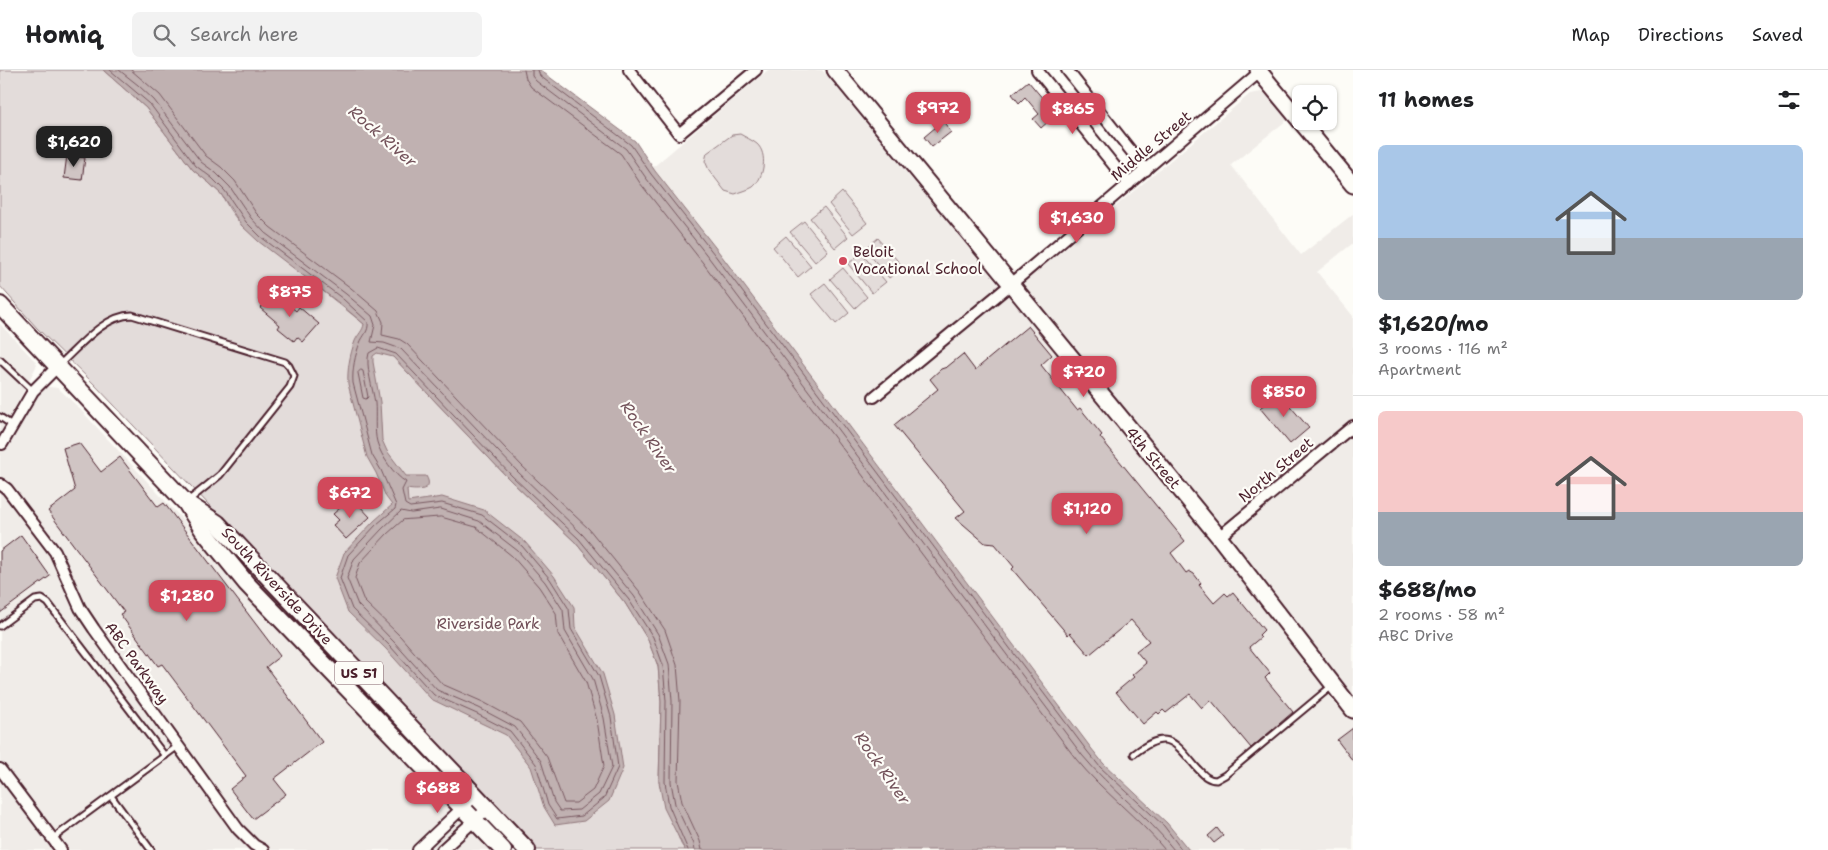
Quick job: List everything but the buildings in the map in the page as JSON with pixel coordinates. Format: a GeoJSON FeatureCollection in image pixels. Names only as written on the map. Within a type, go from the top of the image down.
{"type":"FeatureCollection","features":[{"type":"Feature","properties":{"kind":"main road","name":"South Riverside Drive"},"geometry":{"type":"LineString","coordinates":[[0,305],[186,503],[202,530],[246,582],[503,850]]}},
{"type":"Feature","properties":{"kind":"main road","name":"South Riverside Drive"},"geometry":{"type":"LineString","coordinates":[[186,503],[217,523],[527,850]]}},
{"type":"Feature","properties":{"kind":"street"},"geometry":{"type":"LineString","coordinates":[[629,70],[679,134],[756,70]]}},
{"type":"Feature","properties":{"kind":"street","name":"4th Street"},"geometry":{"type":"LineString","coordinates":[[835,70],[1219,537],[1353,710]]}},
{"type":"Feature","properties":{"kind":"street"},"geometry":{"type":"LineString","coordinates":[[1037,70],[1129,184]]}},
{"type":"Feature","properties":{"kind":"street"},"geometry":{"type":"LineString","coordinates":[[1067,70],[1146,170]]}},
{"type":"Feature","properties":{"kind":"street"},"geometry":{"type":"LineString","coordinates":[[1260,71],[1353,185]]}},
{"type":"Feature","properties":{"kind":"street","name":"Middle Street"},"geometry":{"type":"LineString","coordinates":[[874,397],[1146,170],[1260,71]]}},
{"type":"Feature","properties":{"kind":"street"},"geometry":{"type":"LineString","coordinates":[[1,443],[32,391],[58,366]]}},
{"type":"Feature","properties":{"kind":"street","name":"North Street"},"geometry":{"type":"LineString","coordinates":[[1219,537],[1353,426]]}},
{"type":"Feature","properties":{"kind":"street","name":"ABC Parkway"},"geometry":{"type":"LineString","coordinates":[[0,484],[7,489],[55,552],[80,608],[178,746],[238,829],[254,846],[263,850]]}},
{"type":"Feature","properties":{"kind":"street"},"geometry":{"type":"LineString","coordinates":[[0,769],[61,850]]}},
{"type":"Feature","properties":{"kind":"street"},"geometry":{"type":"LineString","coordinates":[[418,850],[476,795]]}},
{"type":"Feature","properties":{"kind":"street"},"geometry":{"type":"LineString","coordinates":[[442,850],[488,808]]}},
{"type":"Feature","properties":{"kind":"lane"},"geometry":{"type":"LineString","coordinates":[[58,366],[107,323],[119,316],[132,315],[285,362],[289,366],[294,376],[290,387],[220,475],[186,503]]}},
{"type":"Feature","properties":{"kind":"lane"},"geometry":{"type":"LineString","coordinates":[[0,360],[32,391]]}},
{"type":"Feature","properties":{"kind":"lane"},"geometry":{"type":"LineString","coordinates":[[0,418],[12,425]]}},
{"type":"Feature","properties":{"kind":"lane"},"geometry":{"type":"LineString","coordinates":[[0,626],[35,600],[42,599],[48,602],[165,756]]}},
{"type":"Feature","properties":{"kind":"lane"},"geometry":{"type":"LineString","coordinates":[[1134,754],[1154,741],[1170,741],[1179,747],[1207,778],[1216,780],[1225,775],[1333,685]]}},
{"type":"Feature","properties":{"kind":"lane"},"geometry":{"type":"LineString","coordinates":[[52,838],[178,746]]}},
{"type":"Feature","properties":{"kind":"lane"},"geometry":{"type":"LineString","coordinates":[[111,796],[151,850]]}},
{"type":"Feature","properties":{"kind":"shaded area"},"geometry":{"type":"Polygon","coordinates":[[[768,70],[822,70],[1008,296],[1250,94],[1261,92],[1265,94],[1287,120],[1231,165],[1301,255],[1353,214],[1353,243],[1317,272],[1353,316],[1353,850],[1189,850],[1167,823],[1103,763],[1091,748],[718,251],[654,171],[652,168],[768,70]]]}},
{"type":"Feature","properties":{"kind":"shaded area"},"geometry":{"type":"Polygon","coordinates":[[[0,324],[37,365],[0,436],[0,324]]]}},
{"type":"Feature","properties":{"kind":"shaded area"},"geometry":{"type":"Polygon","coordinates":[[[49,387],[58,388],[77,406],[369,720],[493,850],[0,850],[0,450],[8,446],[38,394],[42,389],[49,387]]]}},
{"type":"Feature","properties":{"kind":"green space","name":"Riverside Park"},"geometry":{"type":"Polygon","coordinates":[[[0,70],[103,70],[146,108],[193,170],[221,194],[242,226],[364,324],[509,479],[575,542],[625,603],[648,640],[658,666],[661,702],[659,782],[681,844],[685,850],[537,850],[95,385],[37,328],[0,286],[0,70]]]}},
{"type":"Feature","properties":{"kind":"green space"},"geometry":{"type":"Polygon","coordinates":[[[740,134],[757,144],[760,148],[763,154],[763,166],[760,178],[753,187],[735,194],[725,191],[709,170],[705,161],[707,153],[732,135],[740,134]]]}},
{"type":"Feature","properties":{"kind":"green space"},"geometry":{"type":"Polygon","coordinates":[[[842,192],[867,223],[853,234],[829,204],[842,192]]]}},
{"type":"Feature","properties":{"kind":"green space"},"geometry":{"type":"Polygon","coordinates":[[[824,207],[848,237],[835,248],[810,218],[824,207]]]}},
{"type":"Feature","properties":{"kind":"green space"},"geometry":{"type":"Polygon","coordinates":[[[804,221],[828,251],[815,262],[790,232],[804,221]]]}},
{"type":"Feature","properties":{"kind":"green space"},"geometry":{"type":"Polygon","coordinates":[[[786,236],[811,266],[798,277],[773,247],[786,236]]]}},
{"type":"Feature","properties":{"kind":"green space"},"geometry":{"type":"Polygon","coordinates":[[[878,238],[903,267],[889,278],[865,249],[878,238]]]}},
{"type":"Feature","properties":{"kind":"green space"},"geometry":{"type":"Polygon","coordinates":[[[861,253],[886,282],[872,293],[848,264],[861,253]]]}},
{"type":"Feature","properties":{"kind":"green space"},"geometry":{"type":"Polygon","coordinates":[[[843,268],[867,297],[855,308],[830,279],[843,268]]]}},
{"type":"Feature","properties":{"kind":"green space"},"geometry":{"type":"Polygon","coordinates":[[[825,283],[849,313],[836,324],[811,294],[825,283]]]}},
{"type":"Feature","properties":{"kind":"water","name":"Rock River"},"geometry":{"type":"Polygon","coordinates":[[[103,70],[540,70],[635,141],[655,171],[718,251],[1091,748],[1103,763],[1167,823],[1189,850],[685,850],[664,808],[659,782],[661,702],[658,666],[648,640],[625,603],[575,542],[509,479],[393,357],[377,353],[373,356],[373,362],[380,402],[382,440],[387,451],[406,476],[426,476],[428,481],[427,487],[424,489],[407,489],[408,502],[442,497],[484,510],[525,542],[554,576],[574,607],[575,627],[603,674],[615,715],[623,768],[609,801],[584,821],[555,825],[544,807],[531,767],[506,735],[431,699],[386,649],[348,612],[335,578],[344,553],[392,505],[386,497],[367,457],[348,384],[348,368],[352,351],[364,324],[258,241],[242,226],[221,194],[193,170],[146,108],[103,70]]]}},
{"type":"Feature","properties":{"kind":"place","name":"Beloit Vocational School"},"geometry":{"type":"Point","coordinates":[843,261]}}]}
